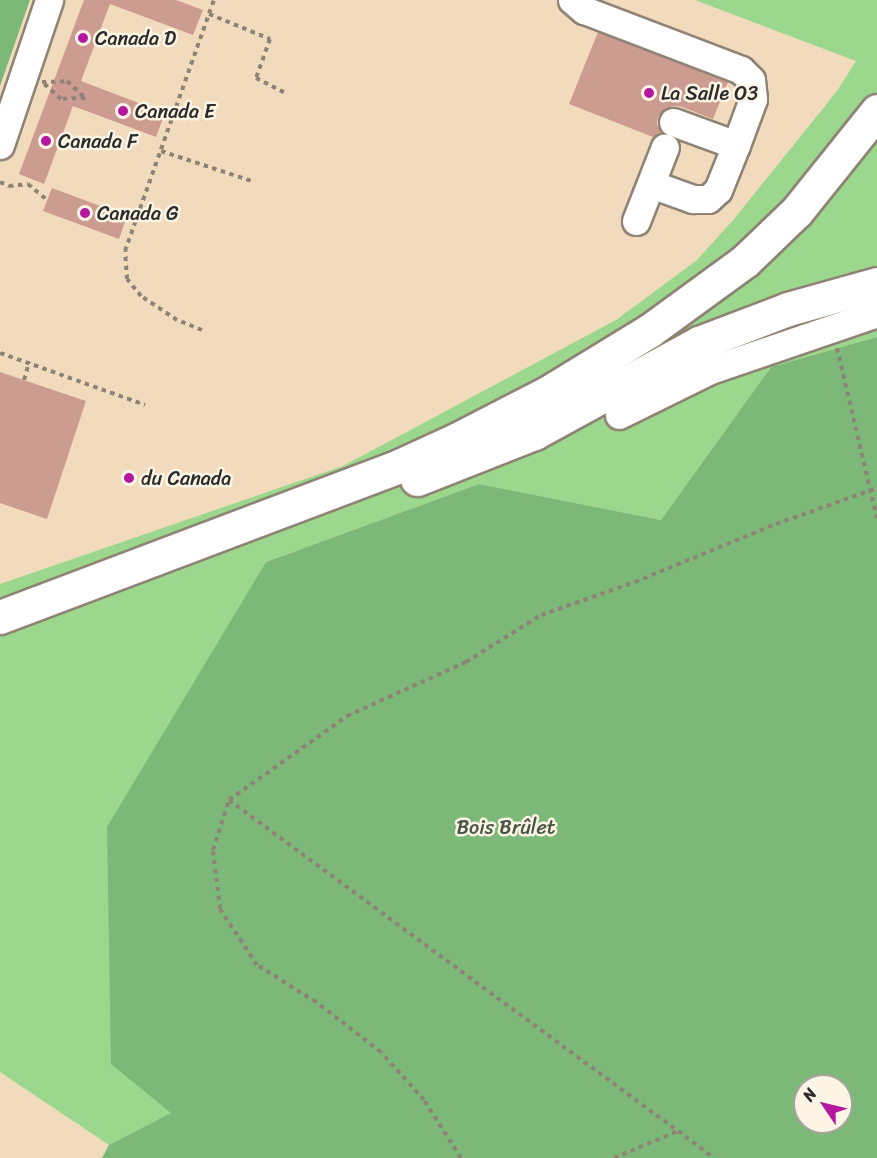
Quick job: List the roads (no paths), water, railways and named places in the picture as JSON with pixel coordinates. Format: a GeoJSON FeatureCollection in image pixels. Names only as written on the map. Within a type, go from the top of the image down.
{"type":"FeatureCollection","features":[{"type":"Feature","properties":{"kind":"main road"},"geometry":{"type":"LineString","coordinates":[[0,617],[399,466],[502,418],[558,387],[649,331],[745,261],[796,212],[877,111]]}},
{"type":"Feature","properties":{"kind":"main road"},"geometry":{"type":"LineString","coordinates":[[417,479],[465,457],[582,395],[717,306],[804,230],[877,142]]}},
{"type":"Feature","properties":{"kind":"main road"},"geometry":{"type":"LineString","coordinates":[[0,635],[534,433],[699,343],[799,306],[877,284]]}},
{"type":"Feature","properties":{"kind":"street"},"geometry":{"type":"LineString","coordinates":[[0,145],[49,0]]}},
{"type":"Feature","properties":{"kind":"street"},"geometry":{"type":"LineString","coordinates":[[572,0],[584,10],[748,74],[754,92],[718,190],[708,199],[693,199],[651,184]]}},
{"type":"Feature","properties":{"kind":"street"},"geometry":{"type":"LineString","coordinates":[[673,122],[736,145]]}},
{"type":"Feature","properties":{"kind":"street"},"geometry":{"type":"LineString","coordinates":[[636,221],[665,147]]}},
{"type":"Feature","properties":{"kind":"street"},"geometry":{"type":"LineString","coordinates":[[619,415],[695,376],[877,313]]}},
{"type":"Feature","properties":{"kind":"place","name":"Canada D"},"geometry":{"type":"Point","coordinates":[83,38]}},
{"type":"Feature","properties":{"kind":"place","name":"La Salle O3"},"geometry":{"type":"Point","coordinates":[649,93]}},
{"type":"Feature","properties":{"kind":"place","name":"Canada E"},"geometry":{"type":"Point","coordinates":[123,111]}},
{"type":"Feature","properties":{"kind":"place","name":"Canada F"},"geometry":{"type":"Point","coordinates":[46,141]}},
{"type":"Feature","properties":{"kind":"place","name":"Canada G"},"geometry":{"type":"Point","coordinates":[85,213]}},
{"type":"Feature","properties":{"kind":"place","name":"du Canada"},"geometry":{"type":"Point","coordinates":[129,478]}},
{"type":"Feature","properties":{"kind":"park label","name":"Bois Brûlet"},"geometry":{"type":"Point","coordinates":[506,827]}}]}
